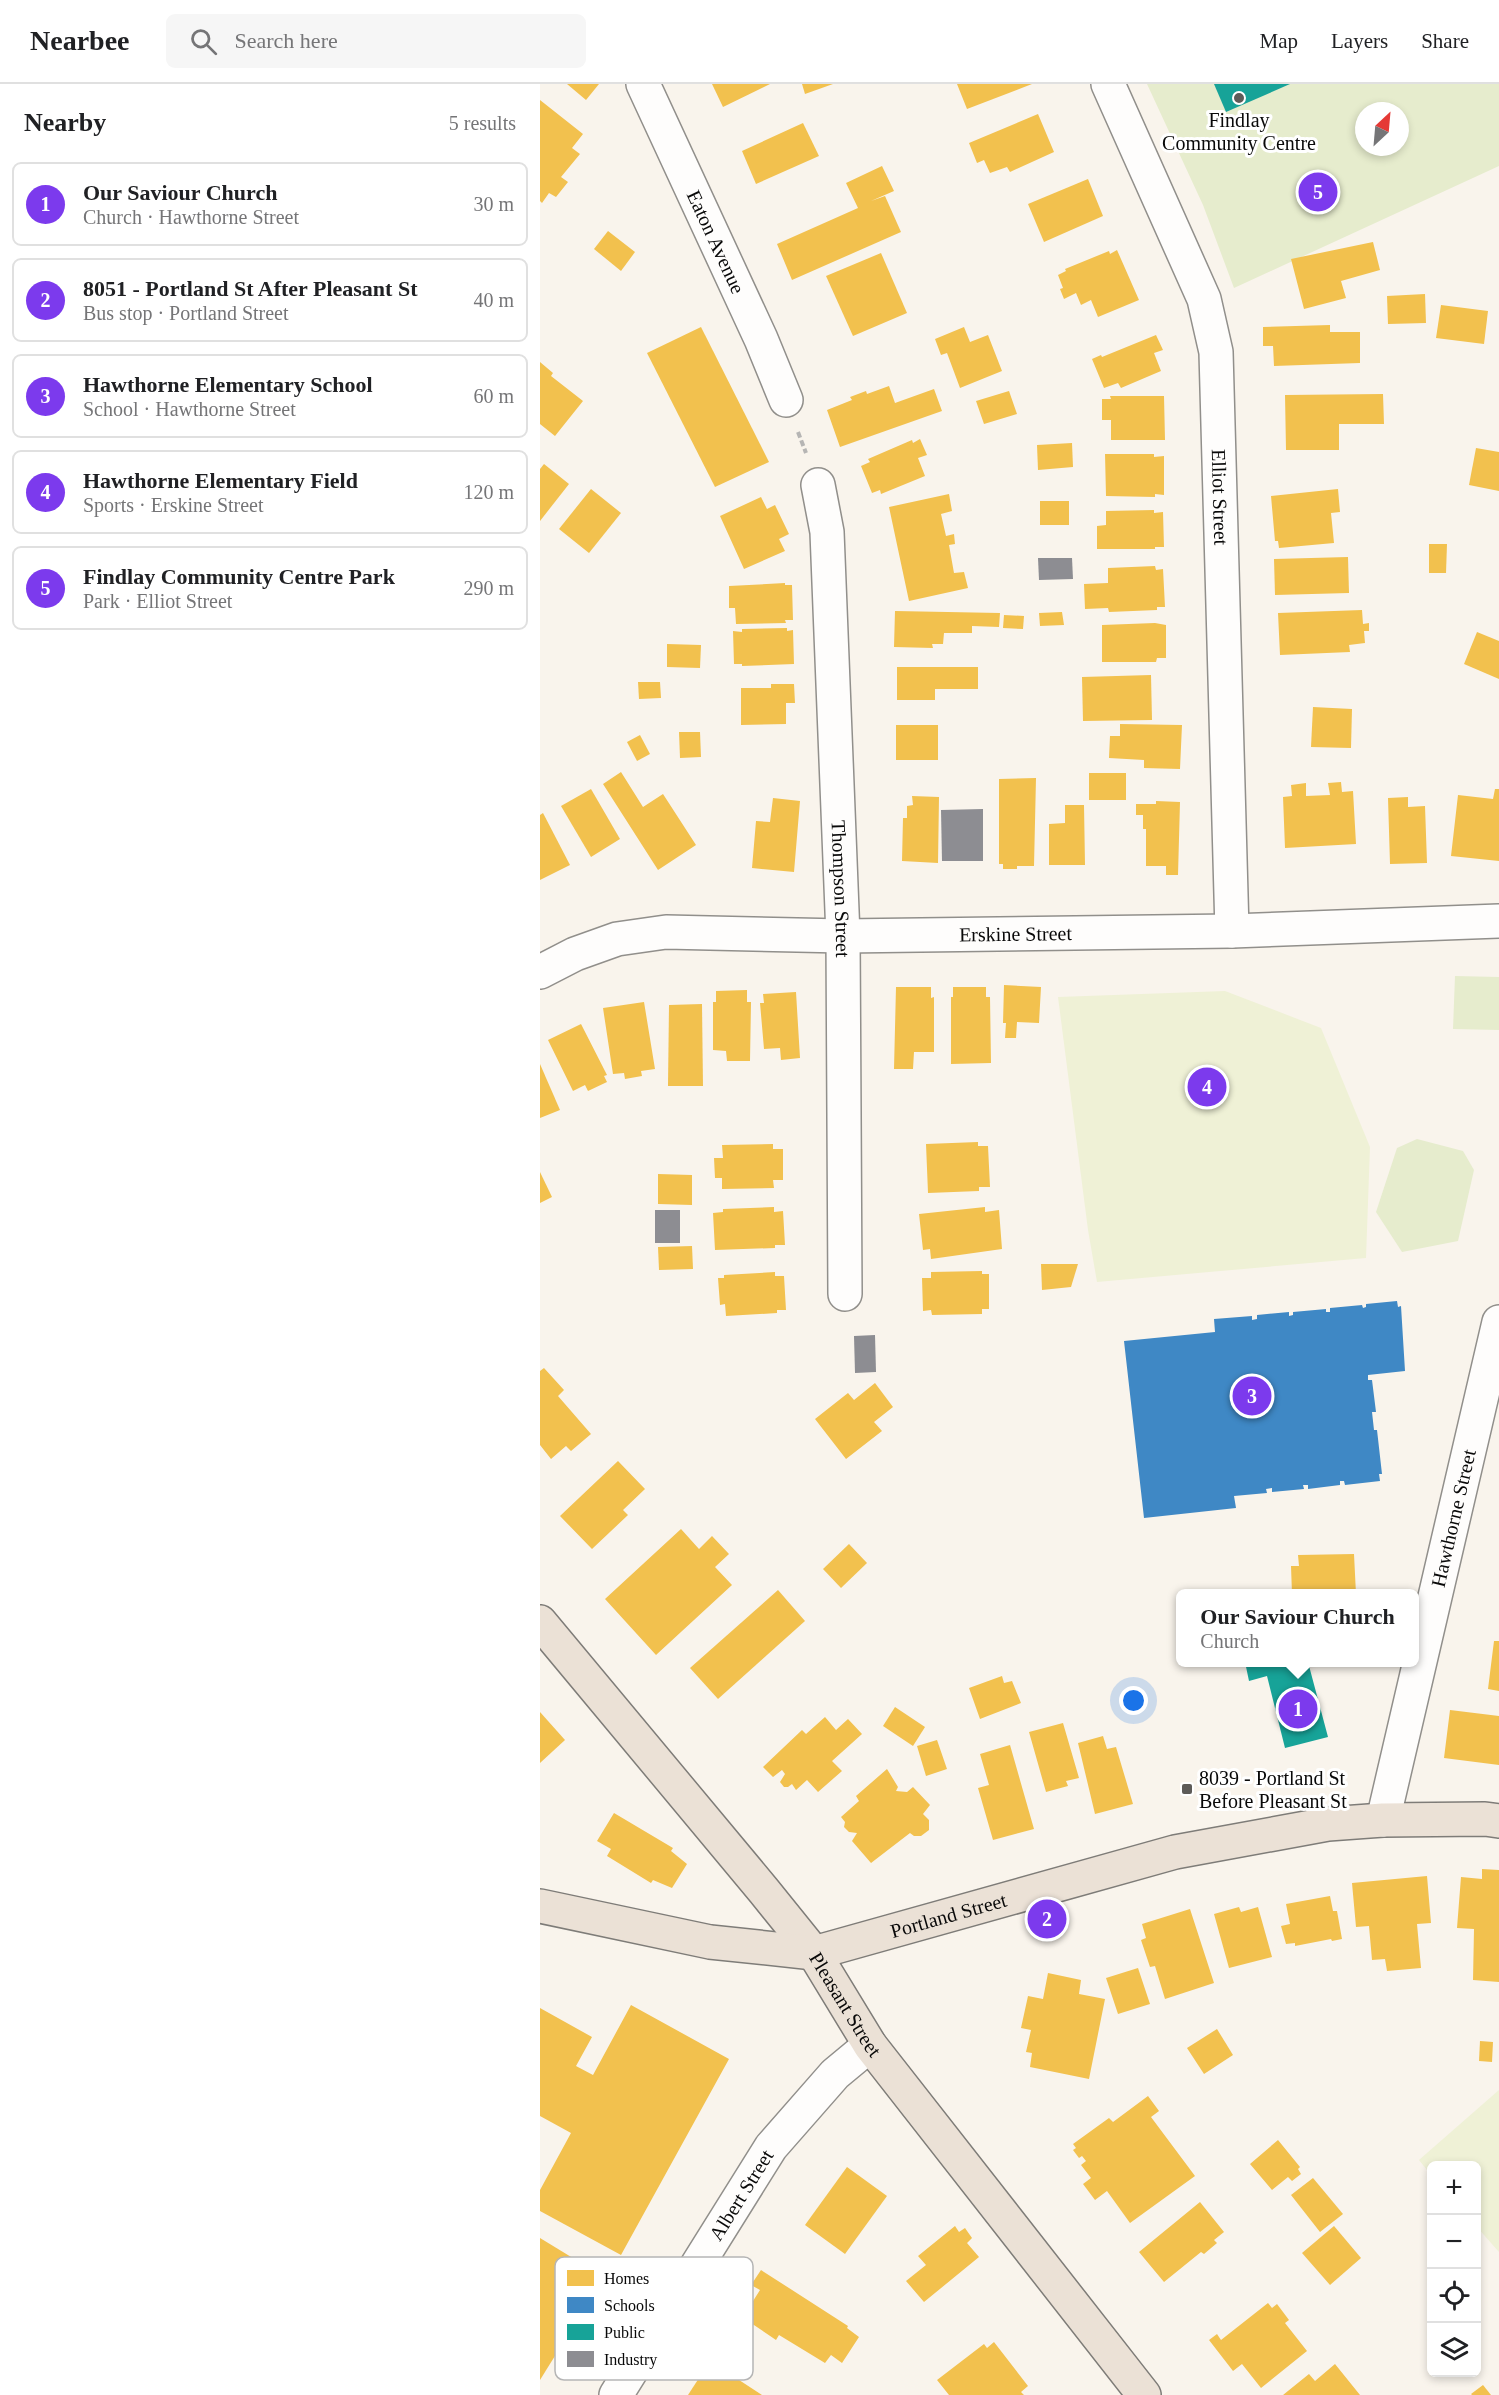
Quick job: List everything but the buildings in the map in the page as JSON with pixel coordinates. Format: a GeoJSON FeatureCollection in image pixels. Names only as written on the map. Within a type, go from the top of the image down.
{"type":"FeatureCollection","features":[{"type":"Feature","properties":{"kind":"main road","name":"Pleasant Street"},"geometry":{"type":"LineString","coordinates":[[540,1622],[814,1953],[870,2045],[1143,2395]]}},
{"type":"Feature","properties":{"kind":"main road","name":"Portland Street"},"geometry":{"type":"LineString","coordinates":[[540,1906],[710,1942],[814,1953],[1175,1852],[1328,1824],[1383,1820],[1485,1819],[1499,1821]]}},
{"type":"Feature","properties":{"kind":"street","name":"Eaton Avenue"},"geometry":{"type":"LineString","coordinates":[[643,84],[761,339],[786,400]]}},
{"type":"Feature","properties":{"kind":"street","name":"Elliot Street"},"geometry":{"type":"LineString","coordinates":[[1108,84],[1204,299],[1216,352],[1232,931]]}},
{"type":"Feature","properties":{"kind":"street","name":"Thompson Street"},"geometry":{"type":"LineString","coordinates":[[818,485],[827,532],[843,936],[845,1294]]}},
{"type":"Feature","properties":{"kind":"street","name":"Erskine Street"},"geometry":{"type":"LineString","coordinates":[[540,972],[575,954],[617,939],[666,932],[843,936],[1232,931],[1499,921]]}},
{"type":"Feature","properties":{"kind":"street","name":"Hawthorne Street"},"geometry":{"type":"LineString","coordinates":[[1419,1661],[1499,1322]]}},
{"type":"Feature","properties":{"kind":"street","name":"Hawthorne Street"},"geometry":{"type":"LineString","coordinates":[[1383,1820],[1418,1667]]}},
{"type":"Feature","properties":{"kind":"street","name":"Albert Street"},"geometry":{"type":"LineString","coordinates":[[702,2257],[771,2147],[835,2074],[870,2045]]}},
{"type":"Feature","properties":{"kind":"street","name":"Albert Street"},"geometry":{"type":"LineString","coordinates":[[616,2395],[625,2380]]}},
{"type":"Feature","properties":{"kind":"path"},"geometry":{"type":"LineString","coordinates":[[786,400],[818,485]]}},
{"type":"Feature","properties":{"kind":"green space"},"geometry":{"type":"Polygon","coordinates":[[[1147,84],[1499,84],[1499,166],[1234,288],[1203,205],[1147,84]]]}},
{"type":"Feature","properties":{"kind":"green space"},"geometry":{"type":"Polygon","coordinates":[[[1455,976],[1499,977],[1499,1030],[1453,1029],[1455,976]]]}},
{"type":"Feature","properties":{"kind":"green space"},"geometry":{"type":"Polygon","coordinates":[[[1225,991],[1321,1028],[1370,1147],[1366,1258],[1097,1282],[1088,1230],[1058,997],[1225,991]]]}},
{"type":"Feature","properties":{"kind":"green space"},"geometry":{"type":"Polygon","coordinates":[[[1417,1139],[1463,1151],[1474,1170],[1458,1241],[1402,1252],[1376,1212],[1397,1148],[1417,1139]]]}},
{"type":"Feature","properties":{"kind":"green space"},"geometry":{"type":"Polygon","coordinates":[[[1499,2090],[1499,2252],[1481,2232],[1481,2161],[1427,2161],[1427,2170],[1419,2160],[1499,2090]]]}},
{"type":"Feature","properties":{"kind":"place","name":"Findlay Community Centre"},"geometry":{"type":"Point","coordinates":[1239,98]}},
{"type":"Feature","properties":{"kind":"place","name":"Findlay Community Centre Park"},"geometry":{"type":"Point","coordinates":[1318,192]}},
{"type":"Feature","properties":{"kind":"place","name":"Hawthorne Elementary Field"},"geometry":{"type":"Point","coordinates":[1207,1087]}},
{"type":"Feature","properties":{"kind":"place","name":"Hawthorne Elementary School"},"geometry":{"type":"Point","coordinates":[1252,1396]}},
{"type":"Feature","properties":{"kind":"place","name":"Our Saviour Church"},"geometry":{"type":"Point","coordinates":[1298,1709]}},
{"type":"Feature","properties":{"kind":"place","name":"8039 - Portland St Before Pleasant St"},"geometry":{"type":"Point","coordinates":[1187,1789]}},
{"type":"Feature","properties":{"kind":"place","name":"8051 - Portland St After Pleasant St"},"geometry":{"type":"Point","coordinates":[1047,1919]}}]}
